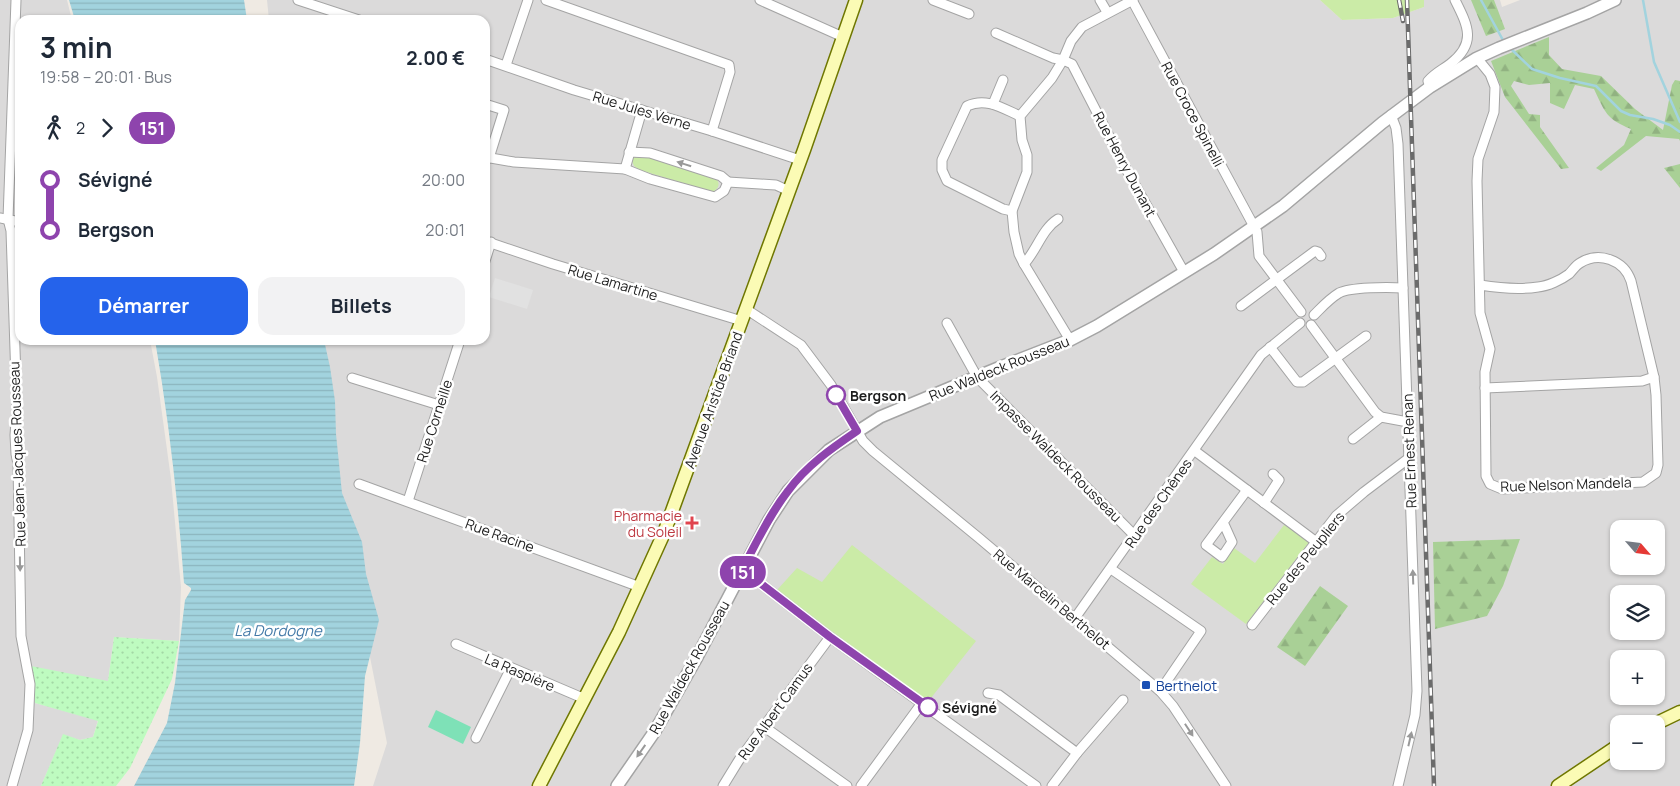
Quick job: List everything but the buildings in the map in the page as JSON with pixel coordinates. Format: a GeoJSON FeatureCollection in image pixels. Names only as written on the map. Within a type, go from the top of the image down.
{"type":"FeatureCollection","features":[{"type":"Feature","properties":{"kind":"main road","name":"Avenue Aristide Briand"},"geometry":{"type":"LineString","coordinates":[[539,786],[619,632],[667,525],[800,160],[856,0]]}},
{"type":"Feature","properties":{"kind":"main road"},"geometry":{"type":"LineString","coordinates":[[1665,719],[1680,712]]}},
{"type":"Feature","properties":{"kind":"main road"},"geometry":{"type":"LineString","coordinates":[[1558,786],[1610,751]]}},
{"type":"Feature","properties":{"kind":"street","name":"Rue Jean-Jacques Rousseau"},"geometry":{"type":"LineString","coordinates":[[15,15],[16,0]]}},
{"type":"Feature","properties":{"kind":"street"},"geometry":{"type":"LineString","coordinates":[[298,0],[344,15]]}},
{"type":"Feature","properties":{"kind":"street"},"geometry":{"type":"LineString","coordinates":[[506,65],[528,0]]}},
{"type":"Feature","properties":{"kind":"street"},"geometry":{"type":"LineString","coordinates":[[546,0],[729,65],[730,72],[712,131]]}},
{"type":"Feature","properties":{"kind":"street"},"geometry":{"type":"LineString","coordinates":[[760,0],[843,37]]}},
{"type":"Feature","properties":{"kind":"street"},"geometry":{"type":"LineString","coordinates":[[933,0],[969,14]]}},
{"type":"Feature","properties":{"kind":"street"},"geometry":{"type":"LineString","coordinates":[[1100,0],[1106,12]]}},
{"type":"Feature","properties":{"kind":"street"},"geometry":{"type":"LineString","coordinates":[[1070,340],[1024,264],[1014,232],[1012,211],[1027,172],[1027,155],[1022,140],[1020,116],[1052,78],[1063,60],[1070,41],[1082,27],[1106,12],[1132,0]]}},
{"type":"Feature","properties":{"kind":"street","name":"Rue Croce Spinelli"},"geometry":{"type":"LineString","coordinates":[[1132,0],[1256,232],[1259,256],[1301,312]]}},
{"type":"Feature","properties":{"kind":"street"},"geometry":{"type":"LineString","coordinates":[[1430,86],[1428,81],[1461,54],[1468,42],[1467,26],[1455,0]]}},
{"type":"Feature","properties":{"kind":"street","name":"Rue Waldeck Rousseau"},"geometry":{"type":"LineString","coordinates":[[617,786],[655,731],[697,657],[769,520],[788,490],[806,470],[829,450],[880,417],[1070,340],[1097,326],[1253,228],[1283,206],[1391,115],[1430,86],[1477,58],[1615,0]]}},
{"type":"Feature","properties":{"kind":"street","name":"Rue Jean-Jacques Rousseau"},"geometry":{"type":"LineString","coordinates":[[12,786],[28,730],[30,684],[21,636],[18,464],[15,435],[17,409],[11,229],[4,219],[15,18]]}},
{"type":"Feature","properties":{"kind":"street"},"geometry":{"type":"LineString","coordinates":[[996,33],[1054,58],[1063,60]]}},
{"type":"Feature","properties":{"kind":"street","name":"Rue Nelson Mandela"},"geometry":{"type":"LineString","coordinates":[[1477,58],[1490,74],[1495,87],[1494,112],[1478,159],[1480,313],[1490,349],[1485,372],[1486,476],[1490,484],[1502,489],[1643,482],[1656,472],[1658,465],[1654,377],[1628,273],[1621,265],[1614,261],[1594,257],[1580,263],[1568,275],[1538,287],[1501,288],[1480,285]]}},
{"type":"Feature","properties":{"kind":"street","name":"Rue Jules Verne"},"geometry":{"type":"LineString","coordinates":[[490,60],[574,90],[712,131],[800,160]]}},
{"type":"Feature","properties":{"kind":"street","name":"Rue Henry Dunant"},"geometry":{"type":"LineString","coordinates":[[1063,60],[1072,64],[1125,166],[1184,272]]}},
{"type":"Feature","properties":{"kind":"street"},"geometry":{"type":"LineString","coordinates":[[992,104],[1003,80]]}},
{"type":"Feature","properties":{"kind":"street"},"geometry":{"type":"LineString","coordinates":[[1012,211],[1003,209],[957,188],[947,181],[942,170],[942,160],[967,106],[976,102],[987,102],[1020,116]]}},
{"type":"Feature","properties":{"kind":"street"},"geometry":{"type":"LineString","coordinates":[[490,106],[504,110],[490,149]]}},
{"type":"Feature","properties":{"kind":"street"},"geometry":{"type":"LineString","coordinates":[[625,169],[642,110]]}},
{"type":"Feature","properties":{"kind":"street","name":"Rue Ernest Renan"},"geometry":{"type":"LineString","coordinates":[[1391,115],[1396,128],[1398,144],[1417,690],[1415,715],[1398,786]]}},
{"type":"Feature","properties":{"kind":"street"},"geometry":{"type":"LineString","coordinates":[[629,152],[650,153],[722,176],[728,182],[776,185],[789,190]]}},
{"type":"Feature","properties":{"kind":"street"},"geometry":{"type":"LineString","coordinates":[[490,158],[514,162],[625,169],[650,179],[715,197],[724,191],[728,182]]}},
{"type":"Feature","properties":{"kind":"street"},"geometry":{"type":"LineString","coordinates":[[1024,264],[1051,224],[1058,219]]}},
{"type":"Feature","properties":{"kind":"street","name":"Rue Lamartine"},"geometry":{"type":"LineString","coordinates":[[490,242],[590,275],[742,321]]}},
{"type":"Feature","properties":{"kind":"street"},"geometry":{"type":"LineString","coordinates":[[1241,306],[1315,251],[1321,256]]}},
{"type":"Feature","properties":{"kind":"street"},"geometry":{"type":"LineString","coordinates":[[1314,314],[1340,293],[1350,289],[1403,288]]}},
{"type":"Feature","properties":{"kind":"street","name":"Rue Marcelin Berthelot"},"geometry":{"type":"LineString","coordinates":[[746,309],[801,345],[831,385],[863,441],[873,451],[1160,691],[1173,706],[1226,786]]}},
{"type":"Feature","properties":{"kind":"street"},"geometry":{"type":"LineString","coordinates":[[1312,325],[1304,326],[1300,323],[1299,317],[1301,312],[1308,310],[1314,314]]}},
{"type":"Feature","properties":{"kind":"street"},"geometry":{"type":"LineString","coordinates":[[1312,325],[1315,319],[1314,314]]}},
{"type":"Feature","properties":{"kind":"street","name":"Impasse Waldeck Rousseau"},"geometry":{"type":"LineString","coordinates":[[947,323],[976,377],[1134,536]]}},
{"type":"Feature","properties":{"kind":"street","name":"Rue des Chênes"},"geometry":{"type":"LineString","coordinates":[[1075,618],[1195,451],[1261,355],[1300,323]]}},
{"type":"Feature","properties":{"kind":"street"},"geometry":{"type":"LineString","coordinates":[[1312,325],[1375,412],[1382,417],[1408,422]]}},
{"type":"Feature","properties":{"kind":"street"},"geometry":{"type":"LineString","coordinates":[[1270,347],[1297,382],[1303,382],[1366,336]]}},
{"type":"Feature","properties":{"kind":"street","name":"Rue Corneille"},"geometry":{"type":"LineString","coordinates":[[408,501],[458,345]]}},
{"type":"Feature","properties":{"kind":"street"},"geometry":{"type":"LineString","coordinates":[[1485,388],[1642,381],[1654,377]]}},
{"type":"Feature","properties":{"kind":"street"},"geometry":{"type":"LineString","coordinates":[[352,378],[439,405]]}},
{"type":"Feature","properties":{"kind":"street"},"geometry":{"type":"LineString","coordinates":[[1353,439],[1382,417]]}},
{"type":"Feature","properties":{"kind":"street"},"geometry":{"type":"LineString","coordinates":[[1195,451],[1315,541]]}},
{"type":"Feature","properties":{"kind":"street","name":"Rue des Peupliers"},"geometry":{"type":"LineString","coordinates":[[1252,625],[1336,516],[1409,458]]}},
{"type":"Feature","properties":{"kind":"street"},"geometry":{"type":"LineString","coordinates":[[1264,503],[1279,480],[1272,474]]}},
{"type":"Feature","properties":{"kind":"street","name":"Rue Racine"},"geometry":{"type":"LineString","coordinates":[[359,484],[640,587]]}},
{"type":"Feature","properties":{"kind":"street"},"geometry":{"type":"LineString","coordinates":[[1223,522],[1247,490]]}},
{"type":"Feature","properties":{"kind":"street"},"geometry":{"type":"LineString","coordinates":[[1111,569],[1200,632],[1160,691]]}},
{"type":"Feature","properties":{"kind":"street"},"geometry":{"type":"LineString","coordinates":[[741,571],[751,576],[830,637],[1036,786]]}},
{"type":"Feature","properties":{"kind":"street","name":"Rue Albert Camus"},"geometry":{"type":"LineString","coordinates":[[723,786],[738,760],[830,637]]}},
{"type":"Feature","properties":{"kind":"street","name":"La Raspière"},"geometry":{"type":"LineString","coordinates":[[456,644],[585,699]]}},
{"type":"Feature","properties":{"kind":"street"},"geometry":{"type":"LineString","coordinates":[[476,738],[511,668]]}},
{"type":"Feature","properties":{"kind":"street"},"geometry":{"type":"LineString","coordinates":[[988,693],[999,695],[1077,753]]}},
{"type":"Feature","properties":{"kind":"street"},"geometry":{"type":"LineString","coordinates":[[1052,786],[1077,753],[1123,700]]}},
{"type":"Feature","properties":{"kind":"street"},"geometry":{"type":"LineString","coordinates":[[861,786],[922,703]]}},
{"type":"Feature","properties":{"kind":"street"},"geometry":{"type":"LineString","coordinates":[[763,726],[847,786]]}},
{"type":"Feature","properties":{"kind":"shaded area"},"geometry":{"type":"Polygon","coordinates":[[[0,0],[67,0],[71,15],[15,15],[15,345],[151,345],[171,479],[181,587],[179,641],[114,637],[108,681],[35,703],[98,720],[93,737],[80,740],[63,735],[41,786],[0,786],[0,0]]]}},
{"type":"Feature","properties":{"kind":"shaded area"},"geometry":{"type":"Polygon","coordinates":[[[267,0],[1320,0],[1342,20],[1393,18],[1424,7],[1424,0],[1500,0],[1502,7],[1520,0],[1680,0],[1680,786],[373,786],[387,743],[335,480],[314,345],[490,345],[490,15],[268,15],[267,0]]]}},
{"type":"Feature","properties":{"kind":"shaded area"},"geometry":{"type":"Polygon","coordinates":[[[495,278],[533,290],[527,309],[490,297],[495,278]]]}},
{"type":"Feature","properties":{"kind":"green space"},"geometry":{"type":"Polygon","coordinates":[[[1320,0],[1424,0],[1424,7],[1393,18],[1342,20],[1320,0]]]}},
{"type":"Feature","properties":{"kind":"green space"},"geometry":{"type":"Polygon","coordinates":[[[1471,0],[1494,0],[1505,29],[1486,36],[1471,0]]]}},
{"type":"Feature","properties":{"kind":"green space"},"geometry":{"type":"Polygon","coordinates":[[[1549,37],[1549,55],[1562,69],[1601,76],[1635,109],[1663,130],[1672,85],[1675,80],[1680,81],[1680,141],[1679,139],[1646,136],[1601,171],[1596,168],[1624,145],[1631,129],[1616,122],[1607,114],[1594,89],[1575,85],[1564,109],[1550,103],[1550,83],[1529,85],[1514,81],[1511,86],[1529,114],[1540,115],[1540,127],[1569,168],[1561,169],[1505,97],[1491,61],[1549,37]]]}},
{"type":"Feature","properties":{"kind":"green space"},"geometry":{"type":"Polygon","coordinates":[[[639,154],[715,177],[719,184],[718,188],[712,192],[640,170],[634,166],[632,161],[633,157],[639,154]]]}},
{"type":"Feature","properties":{"kind":"green space"},"geometry":{"type":"Polygon","coordinates":[[[1680,164],[1680,188],[1664,168],[1680,164]]]}},
{"type":"Feature","properties":{"kind":"green space"},"geometry":{"type":"Polygon","coordinates":[[[1284,525],[1310,541],[1246,624],[1191,584],[1212,557],[1223,564],[1234,548],[1255,563],[1284,525]]]}},
{"type":"Feature","properties":{"kind":"green space"},"geometry":{"type":"Polygon","coordinates":[[[1520,539],[1503,586],[1487,616],[1435,629],[1433,542],[1520,539]]]}},
{"type":"Feature","properties":{"kind":"green space"},"geometry":{"type":"Polygon","coordinates":[[[852,545],[976,641],[927,703],[777,590],[797,568],[822,582],[852,545]]]}},
{"type":"Feature","properties":{"kind":"green space"},"geometry":{"type":"Polygon","coordinates":[[[1320,586],[1348,606],[1305,666],[1277,647],[1320,586]]]}},
{"type":"Feature","properties":{"kind":"green space"},"geometry":{"type":"Polygon","coordinates":[[[114,637],[179,641],[172,679],[130,768],[116,786],[41,786],[63,734],[80,740],[93,737],[98,721],[35,703],[31,666],[108,681],[114,637]]]}},
{"type":"Feature","properties":{"kind":"green space"},"geometry":{"type":"Polygon","coordinates":[[[436,710],[471,727],[463,744],[428,727],[436,710]]]}},
{"type":"Feature","properties":{"kind":"water"},"geometry":{"type":"Polygon","coordinates":[[[69,0],[244,0],[246,15],[74,15],[69,0]]]}},
{"type":"Feature","properties":{"kind":"water","name":"La Dordogne"},"geometry":{"type":"Polygon","coordinates":[[[156,345],[325,345],[335,401],[336,434],[342,493],[362,542],[366,574],[379,620],[365,676],[360,743],[354,786],[134,786],[167,723],[175,683],[185,600],[191,590],[184,583],[165,401],[156,345]]]}},
{"type":"Feature","properties":{"kind":"waterway"},"geometry":{"type":"LineString","coordinates":[[1481,0],[1504,42]]}},
{"type":"Feature","properties":{"kind":"waterway"},"geometry":{"type":"LineString","coordinates":[[1643,0],[1654,62],[1680,122]]}},
{"type":"Feature","properties":{"kind":"waterway"},"geometry":{"type":"LineString","coordinates":[[1510,48],[1532,69],[1560,78],[1596,86],[1621,111],[1670,125],[1680,132]]}},
{"type":"Feature","properties":{"kind":"railway"},"geometry":{"type":"LineString","coordinates":[[1399,0],[1403,21]]}},
{"type":"Feature","properties":{"kind":"railway"},"geometry":{"type":"LineString","coordinates":[[1407,0],[1434,786]]}},
{"type":"Feature","properties":{"kind":"bus line","name":"151"},"geometry":{"type":"LineString","coordinates":[[836,395],[857,431],[829,450],[806,470],[788,490],[741,571],[751,576],[830,637],[928,707]]}},
{"type":"Feature","properties":{"kind":"place","name":"Bergson"},"geometry":{"type":"Point","coordinates":[836,395]}},
{"type":"Feature","properties":{"kind":"place","name":"Pharmacie du Soleil"},"geometry":{"type":"Point","coordinates":[692,523]}},
{"type":"Feature","properties":{"kind":"place","name":"Berthelot"},"geometry":{"type":"Point","coordinates":[1146,685]}},
{"type":"Feature","properties":{"kind":"place","name":"Sévigné"},"geometry":{"type":"Point","coordinates":[928,707]}}]}
